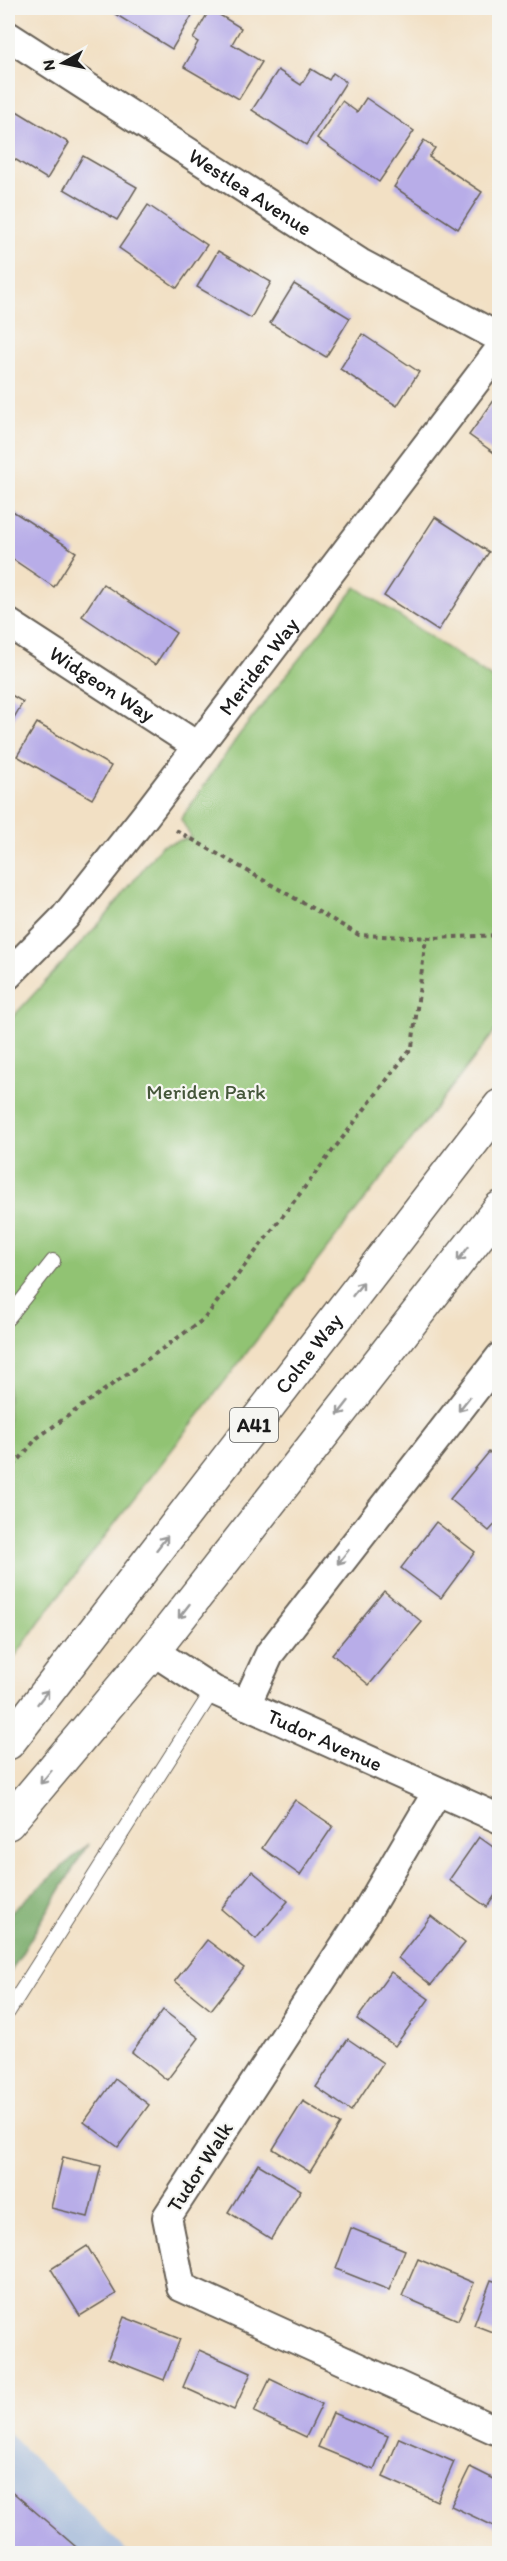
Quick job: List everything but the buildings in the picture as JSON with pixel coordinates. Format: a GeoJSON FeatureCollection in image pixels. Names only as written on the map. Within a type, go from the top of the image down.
{"type":"FeatureCollection","features":[{"type":"Feature","properties":{"kind":"highway","name":"Colne Way"},"geometry":{"type":"LineString","coordinates":[[8,1743],[500,1106]]}},
{"type":"Feature","properties":{"kind":"highway","name":"A41"},"geometry":{"type":"LineString","coordinates":[[8,1823],[153,1651],[500,1208]]}},
{"type":"Feature","properties":{"kind":"street","name":"Westlea Avenue"},"geometry":{"type":"LineString","coordinates":[[8,36],[360,263],[500,338]]}},
{"type":"Feature","properties":{"kind":"street","name":"Meriden Way"},"geometry":{"type":"LineString","coordinates":[[8,975],[65,918],[500,349]]}},
{"type":"Feature","properties":{"kind":"street","name":"Widgeon Way"},"geometry":{"type":"LineString","coordinates":[[8,623],[197,746]]}},
{"type":"Feature","properties":{"kind":"street"},"geometry":{"type":"LineString","coordinates":[[246,1706],[270,1653],[500,1357]]}},
{"type":"Feature","properties":{"kind":"street","name":"Tudor Avenue"},"geometry":{"type":"LineString","coordinates":[[153,1651],[213,1690],[246,1706],[500,1819]]}},
{"type":"Feature","properties":{"kind":"street","name":"Tudor Walk"},"geometry":{"type":"LineString","coordinates":[[437,1792],[367,1911],[166,2217],[181,2287],[500,2432]]}},
{"type":"Feature","properties":{"kind":"lane"},"geometry":{"type":"LineString","coordinates":[[8,1318],[53,1261]]}},
{"type":"Feature","properties":{"kind":"lane"},"geometry":{"type":"LineString","coordinates":[[8,2012],[213,1690]]}},
{"type":"Feature","properties":{"kind":"path"},"geometry":{"type":"LineString","coordinates":[[145,816],[191,837],[358,936],[426,938],[500,935]]}},
{"type":"Feature","properties":{"kind":"path"},"geometry":{"type":"LineString","coordinates":[[8,1473],[37,1438],[204,1319],[412,1047],[426,938]]}},
{"type":"Feature","properties":{"kind":"shaded area"},"geometry":{"type":"Polygon","coordinates":[[[8,2432],[129,2553],[8,2553],[8,2432]]]}},
{"type":"Feature","properties":{"kind":"green space","name":"Meriden Park"},"geometry":{"type":"Polygon","coordinates":[[[356,587],[499,683],[499,1026],[39,1622],[8,1667],[8,1022],[106,916],[161,846],[191,837],[181,819],[239,735],[356,587]]]}},
{"type":"Feature","properties":{"kind":"green space"},"geometry":{"type":"Polygon","coordinates":[[[88,1844],[8,1976],[8,1915],[88,1844]]]}}]}
